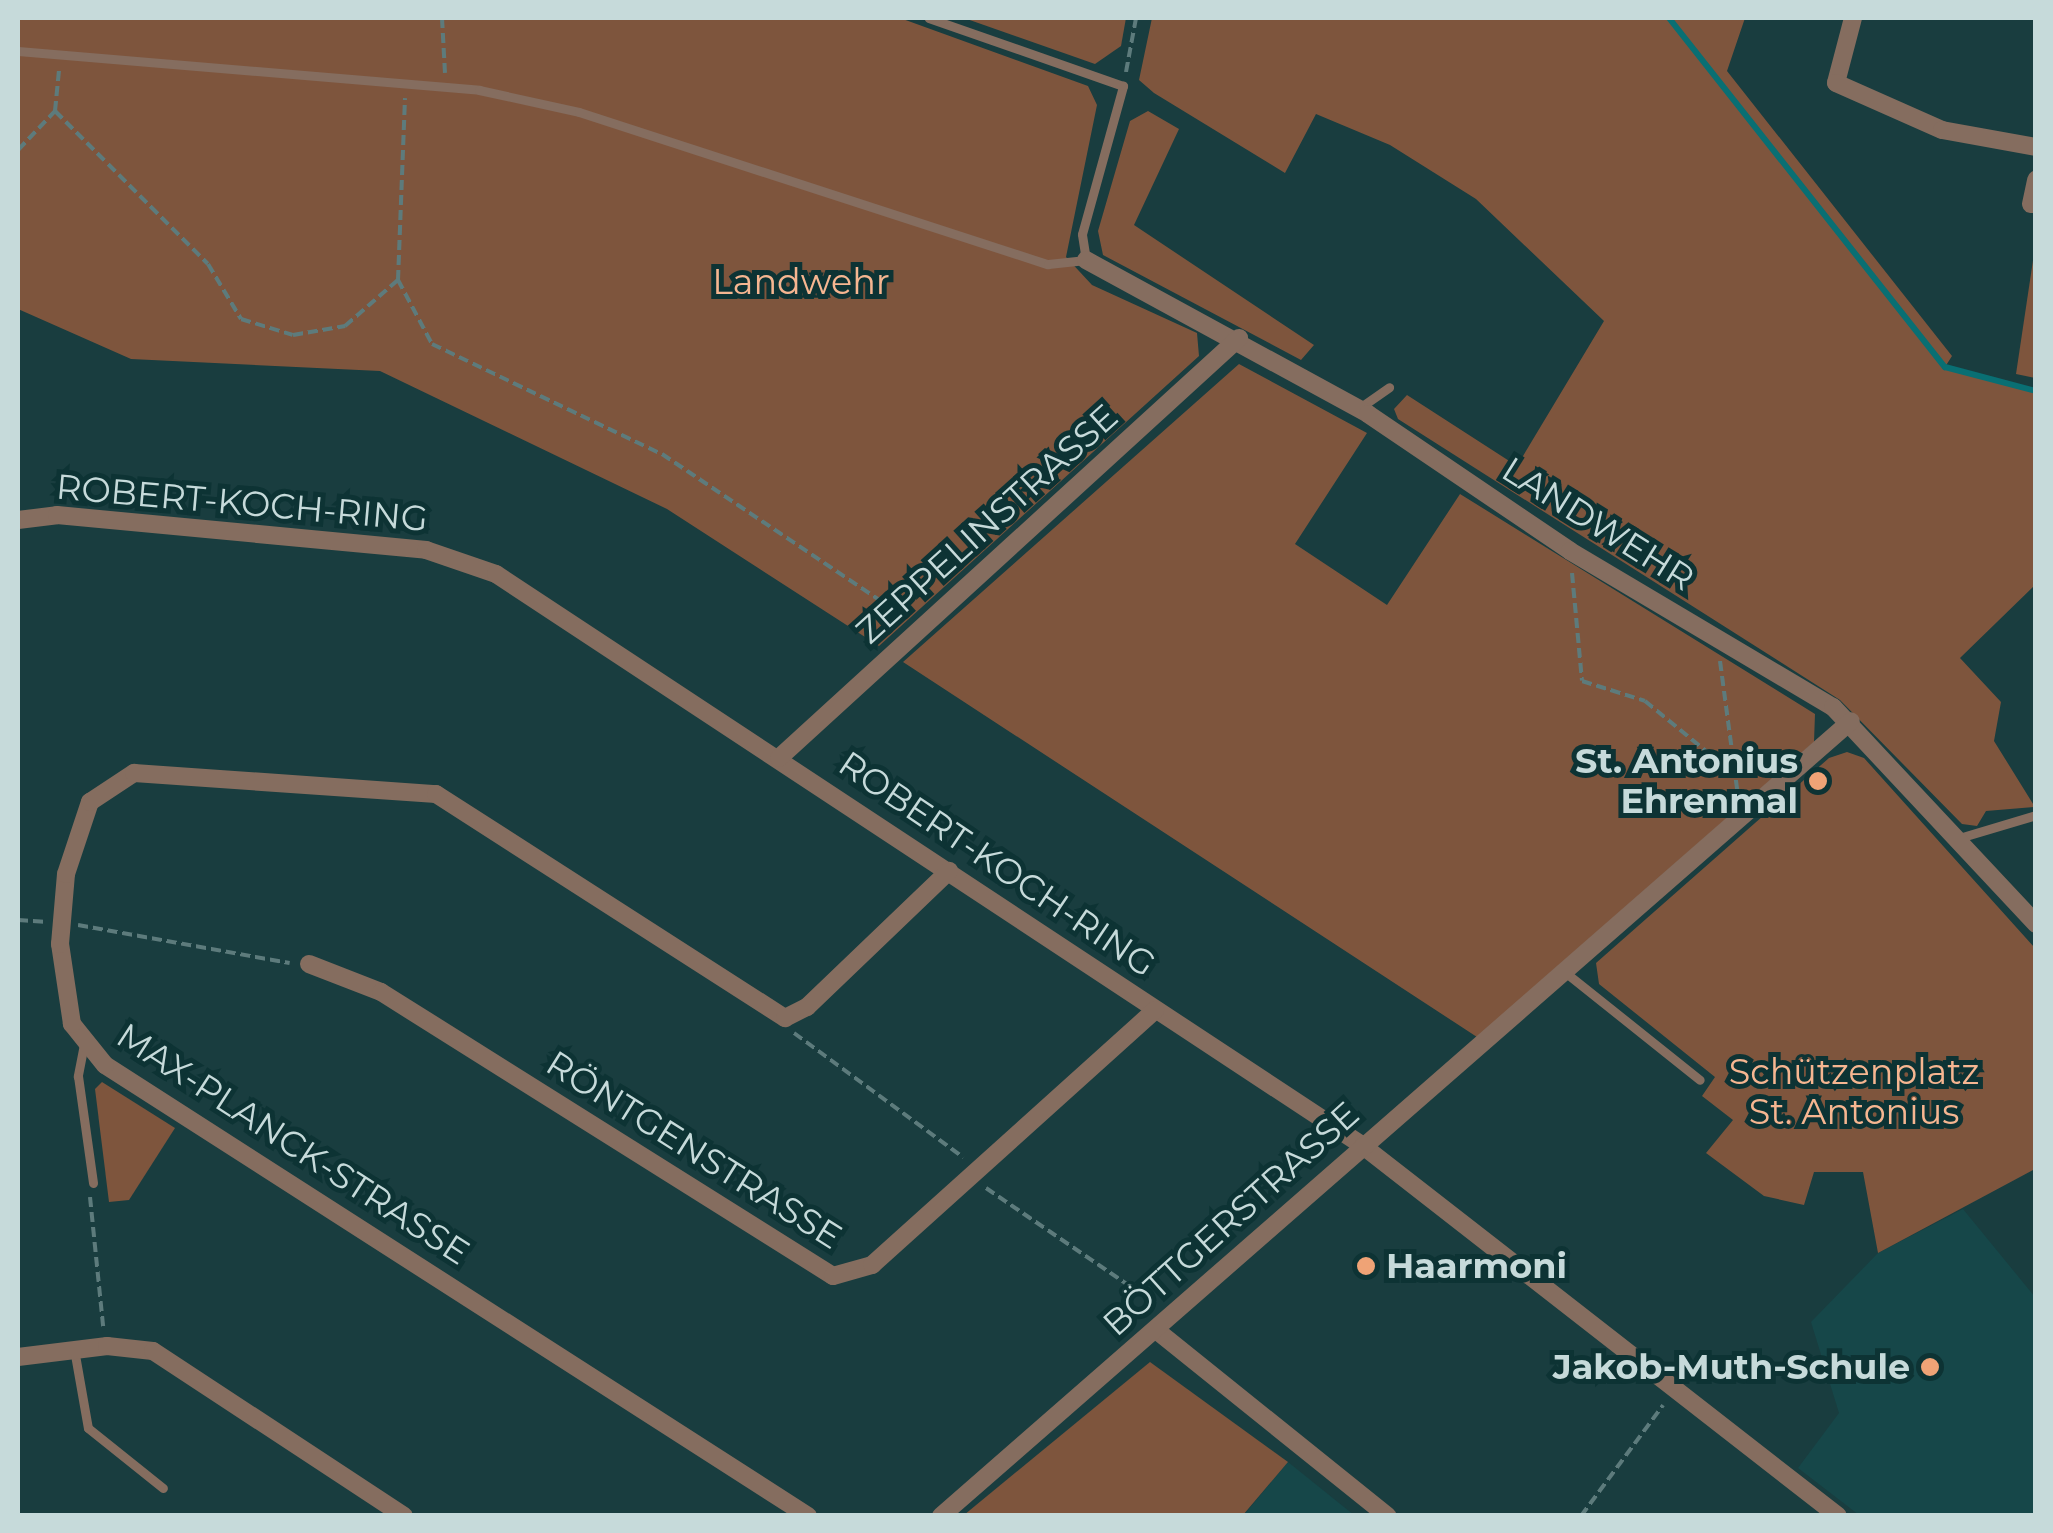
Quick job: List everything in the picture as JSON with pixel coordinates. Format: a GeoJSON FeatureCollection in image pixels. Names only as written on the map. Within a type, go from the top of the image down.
{"type":"FeatureCollection","features":[{"type":"Feature","properties":{"kind":"street"},"geometry":{"type":"LineString","coordinates":[[1853,18],[1836,83],[1942,130],[2036,147]]}},
{"type":"Feature","properties":{"kind":"street"},"geometry":{"type":"LineString","coordinates":[[2031,204],[2036,180]]}},
{"type":"Feature","properties":{"kind":"street","name":"LANDWEHR"},"geometry":{"type":"LineString","coordinates":[[1086,260],[1239,338],[1358,408],[1570,551],[1716,634],[1851,721],[2036,924]]}},
{"type":"Feature","properties":{"kind":"street","name":"ZEPPELINSTRASSE"},"geometry":{"type":"LineString","coordinates":[[779,758],[1239,338]]}},
{"type":"Feature","properties":{"kind":"street","name":"ROBERT-KOCH-RING"},"geometry":{"type":"LineString","coordinates":[[18,520],[57,515],[460,556],[779,758],[1363,1146],[1838,1516]]}},
{"type":"Feature","properties":{"kind":"street","name":"BÖTTGERSTRASSE"},"geometry":{"type":"LineString","coordinates":[[941,1516],[1363,1146],[1566,974],[1851,721]]}},
{"type":"Feature","properties":{"kind":"street","name":"MAX-PLANCK-STRASSE"},"geometry":{"type":"LineString","coordinates":[[808,1516],[84,1044],[72,1024],[60,923],[90,802],[114,779],[159,770],[407,789],[460,804],[785,1018],[807,1008],[949,871]]}},
{"type":"Feature","properties":{"kind":"street","name":"RÖNTGENSTRASSE"},"geometry":{"type":"LineString","coordinates":[[310,964],[381,992],[832,1276],[872,1265],[1155,1010]]}},
{"type":"Feature","properties":{"kind":"street"},"geometry":{"type":"LineString","coordinates":[[1156,1330],[1387,1516]]}},
{"type":"Feature","properties":{"kind":"street"},"geometry":{"type":"LineString","coordinates":[[18,1357],[106,1346],[181,1363],[404,1516]]}},
{"type":"Feature","properties":{"kind":"lane"},"geometry":{"type":"LineString","coordinates":[[929,18],[1123,86],[1082,234],[1086,260]]}},
{"type":"Feature","properties":{"kind":"lane","name":"LANDWEHR"},"geometry":{"type":"LineString","coordinates":[[18,51],[446,88],[579,112],[1048,264],[1086,260]]}},
{"type":"Feature","properties":{"kind":"lane"},"geometry":{"type":"LineString","coordinates":[[1358,408],[1389,387]]}},
{"type":"Feature","properties":{"kind":"lane"},"geometry":{"type":"LineString","coordinates":[[1959,838],[2036,815]]}},
{"type":"Feature","properties":{"kind":"lane"},"geometry":{"type":"LineString","coordinates":[[1566,974],[1700,1080]]}},
{"type":"Feature","properties":{"kind":"lane"},"geometry":{"type":"LineString","coordinates":[[84,1044],[78,1076],[93,1182]]}},
{"type":"Feature","properties":{"kind":"lane"},"geometry":{"type":"LineString","coordinates":[[74,1349],[88,1428],[163,1488]]}},
{"type":"Feature","properties":{"kind":"path"},"geometry":{"type":"LineString","coordinates":[[442,18],[446,88]]}},
{"type":"Feature","properties":{"kind":"path"},"geometry":{"type":"LineString","coordinates":[[1123,86],[1136,18]]}},
{"type":"Feature","properties":{"kind":"path"},"geometry":{"type":"LineString","coordinates":[[18,150],[55,111],[61,55]]}},
{"type":"Feature","properties":{"kind":"path"},"geometry":{"type":"LineString","coordinates":[[406,84],[398,280],[432,344],[662,454],[923,628]]}},
{"type":"Feature","properties":{"kind":"path"},"geometry":{"type":"LineString","coordinates":[[55,111],[208,264],[241,318],[292,335],[345,326],[398,280]]}},
{"type":"Feature","properties":{"kind":"path"},"geometry":{"type":"LineString","coordinates":[[1570,551],[1582,680],[1645,701],[1735,775]]}},
{"type":"Feature","properties":{"kind":"path"},"geometry":{"type":"LineString","coordinates":[[1716,634],[1741,820]]}},
{"type":"Feature","properties":{"kind":"path"},"geometry":{"type":"LineString","coordinates":[[18,920],[60,923],[310,964]]}},
{"type":"Feature","properties":{"kind":"path"},"geometry":{"type":"LineString","coordinates":[[93,1182],[86,1217],[106,1346]]}},
{"type":"Feature","properties":{"kind":"path"},"geometry":{"type":"LineString","coordinates":[[1581,1516],[1675,1390]]}},
{"type":"Feature","properties":{"kind":"shaded area","name":"Jakob-Muth-Schule"},"geometry":{"type":"Polygon","coordinates":[[[1963,1209],[2035,1297],[2035,1515],[1859,1515],[1798,1468],[1839,1413],[1811,1322],[1878,1253],[1963,1209]]]}},
{"type":"Feature","properties":{"kind":"shaded area"},"geometry":{"type":"Polygon","coordinates":[[[1288,1462],[1354,1515],[1243,1516],[1288,1462]]]}},
{"type":"Feature","properties":{"kind":"green space","name":"Landwehr"},"geometry":{"type":"Polygon","coordinates":[[[18,18],[900,18],[1088,86],[1097,105],[1066,257],[1092,285],[1197,333],[1199,356],[879,646],[667,509],[380,371],[131,359],[18,309],[18,18]]]}},
{"type":"Feature","properties":{"kind":"green space"},"geometry":{"type":"Polygon","coordinates":[[[964,18],[1126,18],[1121,46],[1095,64],[964,18]]]}},
{"type":"Feature","properties":{"kind":"green space"},"geometry":{"type":"Polygon","coordinates":[[[1152,18],[1745,18],[1727,71],[1952,356],[1945,367],[2035,391],[2035,585],[1960,658],[2001,702],[1994,741],[2035,807],[1986,811],[1977,826],[1962,824],[1840,700],[1398,419],[1394,409],[1407,395],[1517,466],[1604,321],[1476,199],[1390,145],[1316,114],[1285,173],[1154,93],[1139,80],[1152,18]]]}},
{"type":"Feature","properties":{"kind":"green space"},"geometry":{"type":"Polygon","coordinates":[[[1148,111],[1179,129],[1134,225],[1314,345],[1301,360],[1103,255],[1098,231],[1130,121],[1148,111]]]}},
{"type":"Feature","properties":{"kind":"green space"},"geometry":{"type":"Polygon","coordinates":[[[2036,247],[2035,378],[2016,374],[2036,247]]]}},
{"type":"Feature","properties":{"kind":"green space"},"geometry":{"type":"Polygon","coordinates":[[[1239,364],[1367,433],[1295,544],[1387,605],[1460,494],[1815,714],[1814,742],[1477,1037],[903,662],[1239,364]]]}},
{"type":"Feature","properties":{"kind":"green space","name":"Schützenplatz St. Antonius"},"geometry":{"type":"Polygon","coordinates":[[[1847,752],[1864,758],[2035,948],[2035,1169],[1878,1253],[1863,1172],[1814,1172],[1804,1205],[1764,1196],[1706,1153],[1733,1120],[1702,1096],[1715,1077],[1599,984],[1596,963],[1829,758],[1847,752]]]}},
{"type":"Feature","properties":{"kind":"green space"},"geometry":{"type":"Polygon","coordinates":[[[102,1082],[175,1128],[129,1200],[109,1202],[95,1089],[102,1082]]]}},
{"type":"Feature","properties":{"kind":"green space"},"geometry":{"type":"Polygon","coordinates":[[[1150,1362],[1288,1462],[1243,1515],[964,1515],[1150,1362]]]}},
{"type":"Feature","properties":{"kind":"waterway"},"geometry":{"type":"LineString","coordinates":[[1669,18],[1945,367],[2036,391]]}},
{"type":"Feature","properties":{"kind":"place","name":"St. Antonius Ehrenmal"},"geometry":{"type":"Point","coordinates":[1818,781]}},
{"type":"Feature","properties":{"kind":"place","name":"Haarmoni"},"geometry":{"type":"Point","coordinates":[1366,1266]}},
{"type":"Feature","properties":{"kind":"place","name":"Jakob-Muth-Schule"},"geometry":{"type":"Point","coordinates":[1930,1367]}}]}
